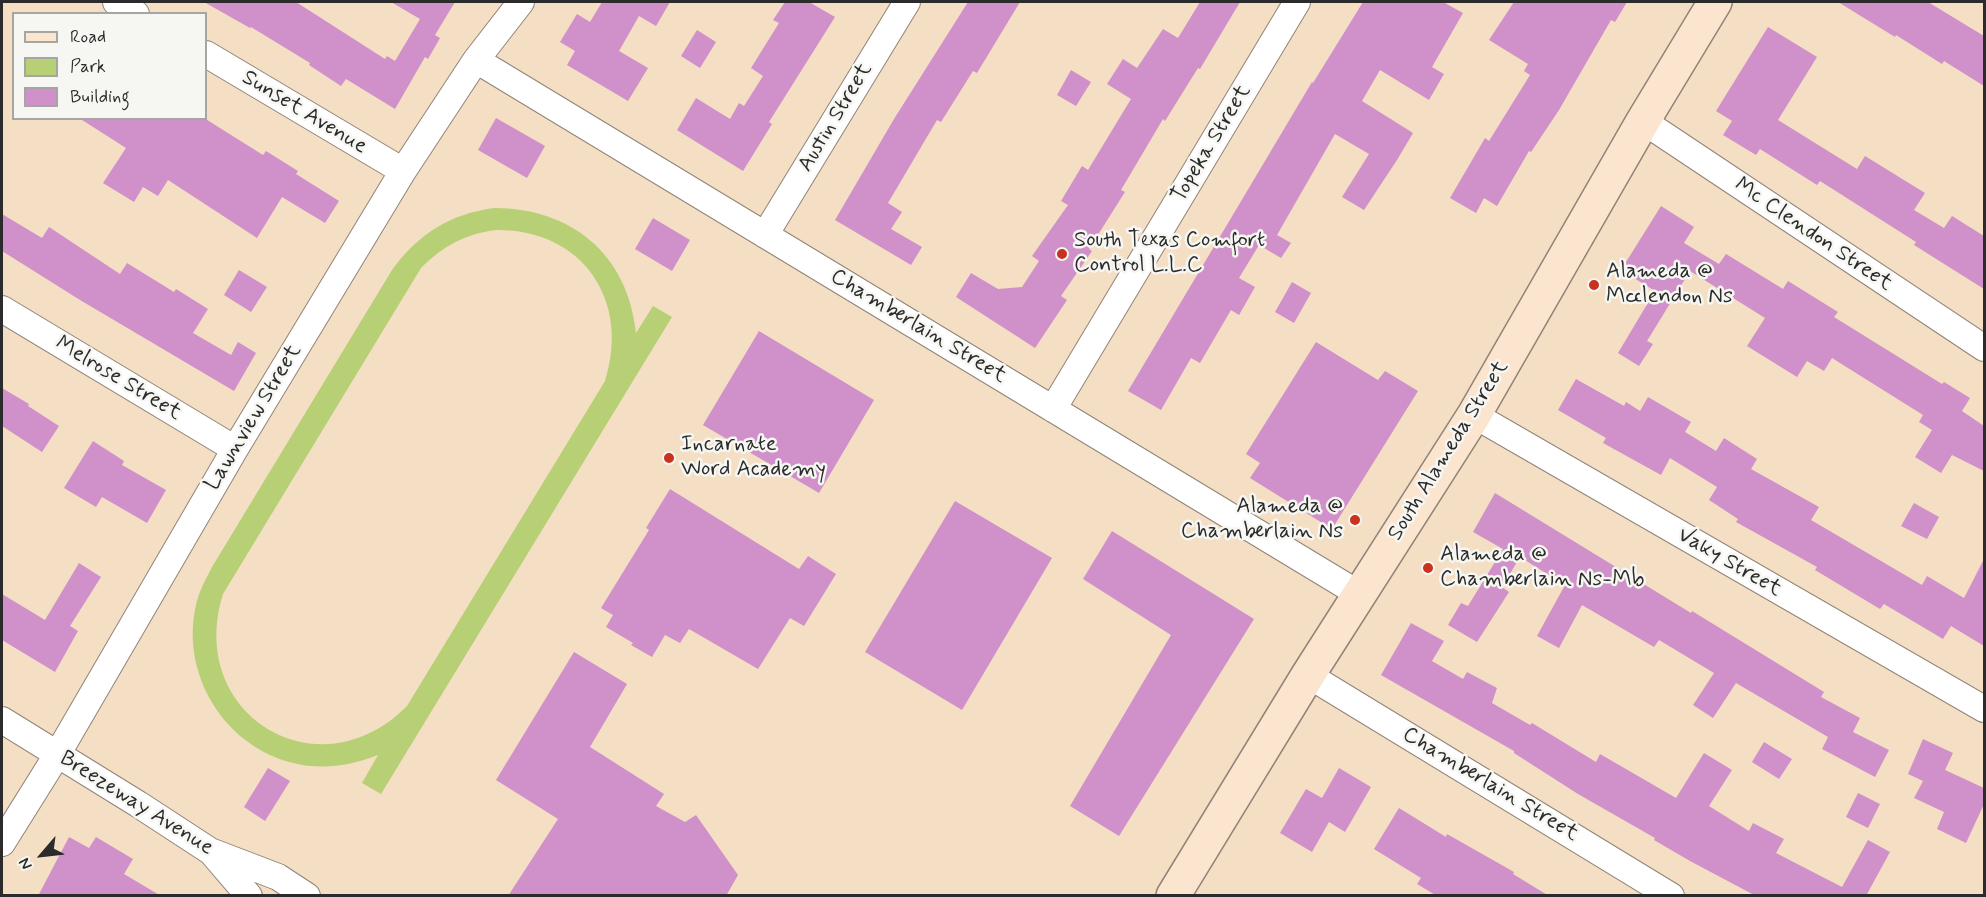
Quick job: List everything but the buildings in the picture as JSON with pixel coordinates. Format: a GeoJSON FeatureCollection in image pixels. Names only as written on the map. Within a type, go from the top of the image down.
{"type":"FeatureCollection","features":[{"type":"Feature","properties":{"kind":"main road","name":"South Alameda Street"},"geometry":{"type":"LineString","coordinates":[[1173,896],[1308,675],[1474,415],[1643,121],[1715,2]]}},
{"type":"Feature","properties":{"kind":"street"},"geometry":{"type":"LineString","coordinates":[[116,2],[133,12]]}},
{"type":"Feature","properties":{"kind":"street","name":"Lawnview Street"},"geometry":{"type":"LineString","coordinates":[[2,843],[57,755],[235,449],[403,171],[476,60],[521,2]]}},
{"type":"Feature","properties":{"kind":"street","name":"Austin Street"},"geometry":{"type":"LineString","coordinates":[[765,235],[907,2]]}},
{"type":"Feature","properties":{"kind":"street","name":"Topeka Street"},"geometry":{"type":"LineString","coordinates":[[1053,409],[1297,2]]}},
{"type":"Feature","properties":{"kind":"street","name":"Sunset Avenue"},"geometry":{"type":"LineString","coordinates":[[207,55],[403,171]]}},
{"type":"Feature","properties":{"kind":"street","name":"Chamberlain Street"},"geometry":{"type":"LineString","coordinates":[[476,60],[1359,594]]}},
{"type":"Feature","properties":{"kind":"street","name":"Mc Clendon Street"},"geometry":{"type":"LineString","coordinates":[[1643,121],[1984,348]]}},
{"type":"Feature","properties":{"kind":"street","name":"Melrose Street"},"geometry":{"type":"LineString","coordinates":[[2,309],[235,449]]}},
{"type":"Feature","properties":{"kind":"street","name":"Vaky Street"},"geometry":{"type":"LineString","coordinates":[[1474,415],[1984,709]]}},
{"type":"Feature","properties":{"kind":"street","name":"Chamberlain Street"},"geometry":{"type":"LineString","coordinates":[[1308,675],[1671,896]]}},
{"type":"Feature","properties":{"kind":"street","name":"Breezeway Avenue"},"geometry":{"type":"LineString","coordinates":[[2,720],[210,851],[278,877],[307,896]]}},
{"type":"Feature","properties":{"kind":"street"},"geometry":{"type":"LineString","coordinates":[[210,851],[249,896]]}},
{"type":"Feature","properties":{"kind":"green space"},"geometry":{"type":"Polygon","coordinates":[[[494,208],[522,210],[548,216],[571,227],[591,241],[608,259],[621,280],[631,305],[636,333],[653,306],[672,317],[381,794],[362,783],[378,755],[336,766],[293,763],[268,754],[246,741],[228,724],[213,704],[201,681],[195,656],[193,631],[196,605],[212,567],[392,270],[424,236],[449,221],[494,208]],[[496,230],[464,238],[446,247],[421,268],[223,594],[216,637],[223,675],[241,706],[267,729],[300,742],[335,743],[372,732],[407,706],[605,381],[611,351],[611,323],[605,297],[593,275],[575,256],[553,242],[526,233],[496,230]]]}},
{"type":"Feature","properties":{"kind":"place","name":"South Texas Comfort Control L.L.C"},"geometry":{"type":"Point","coordinates":[1062,254]}},
{"type":"Feature","properties":{"kind":"place","name":"Alameda @ Mcclendon Ns"},"geometry":{"type":"Point","coordinates":[1594,285]}},
{"type":"Feature","properties":{"kind":"place","name":"Incarnate Word Academy"},"geometry":{"type":"Point","coordinates":[669,458]}},
{"type":"Feature","properties":{"kind":"place","name":"Alameda @ Chamberlain Ns"},"geometry":{"type":"Point","coordinates":[1355,520]}},
{"type":"Feature","properties":{"kind":"place","name":"Alameda @ Chamberlain Ns-Mb"},"geometry":{"type":"Point","coordinates":[1428,568]}}]}
